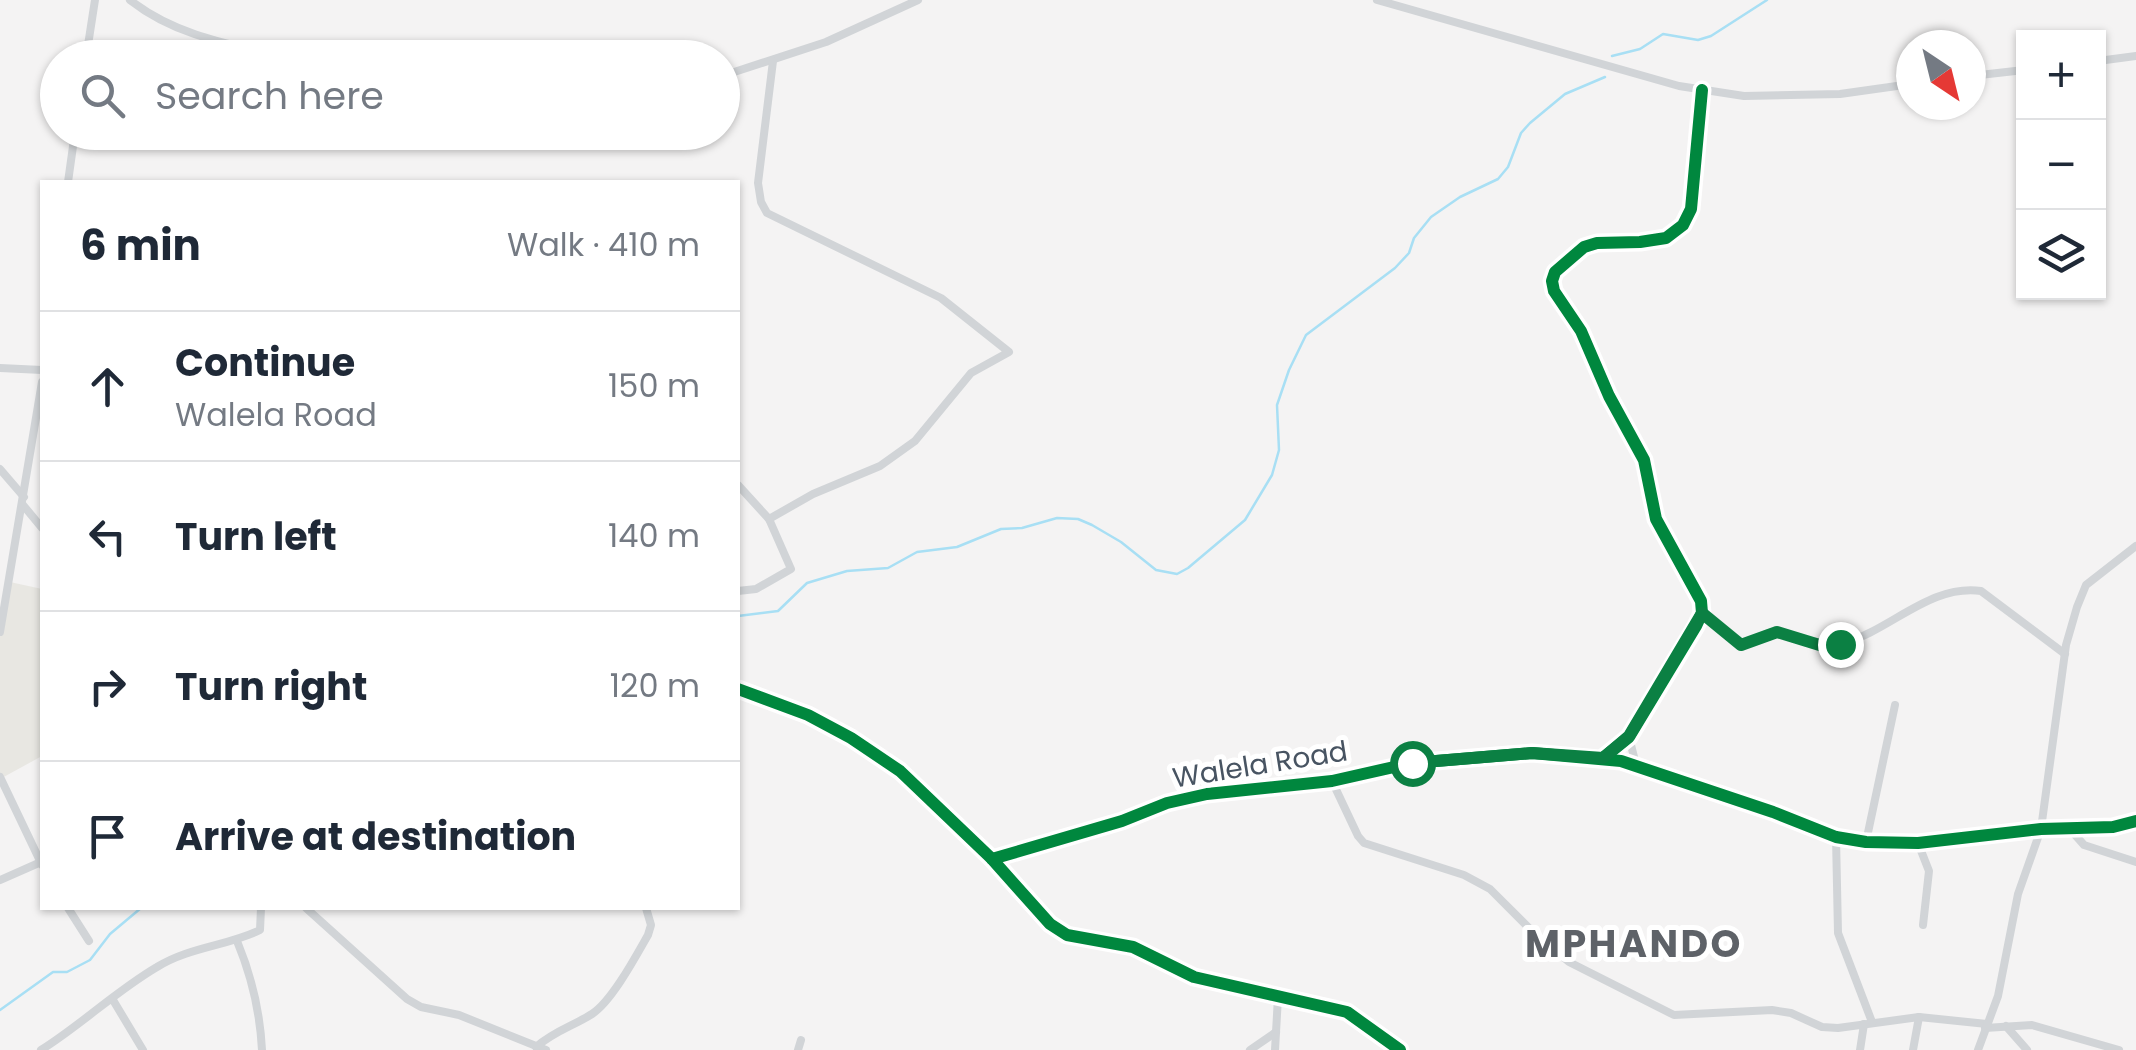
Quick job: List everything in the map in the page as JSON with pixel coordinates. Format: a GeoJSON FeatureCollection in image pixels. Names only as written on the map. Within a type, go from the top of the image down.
{"type":"FeatureCollection","features":[{"type":"Feature","properties":{"kind":"street"},"geometry":{"type":"LineString","coordinates":[[89,40],[95,0]]}},
{"type":"Feature","properties":{"kind":"street"},"geometry":{"type":"LineString","coordinates":[[130,0],[164,23],[218,40]]}},
{"type":"Feature","properties":{"kind":"street"},"geometry":{"type":"LineString","coordinates":[[740,71],[862,28],[918,0]]}},
{"type":"Feature","properties":{"kind":"street"},"geometry":{"type":"LineString","coordinates":[[1377,0],[1702,90],[1744,96],[1840,94],[1896,86]]}},
{"type":"Feature","properties":{"kind":"street"},"geometry":{"type":"LineString","coordinates":[[2106,59],[2136,56]]}},
{"type":"Feature","properties":{"kind":"street"},"geometry":{"type":"LineString","coordinates":[[769,519],[813,494],[880,466],[916,441],[971,373],[1008,352],[941,298],[767,213],[758,183],[773,61]]}},
{"type":"Feature","properties":{"kind":"street"},"geometry":{"type":"LineString","coordinates":[[1986,74],[2016,71]]}},
{"type":"Feature","properties":{"kind":"street"},"geometry":{"type":"LineString","coordinates":[[1702,90],[1690,208],[1683,224],[1666,238],[1597,243],[1584,248],[1555,272],[1552,282],[1581,331],[1603,384],[1644,460],[1656,519],[1694,584],[1702,613],[1741,645],[1777,632],[1826,647],[1867,636],[1926,602],[1982,591],[2065,654]]}},
{"type":"Feature","properties":{"kind":"street"},"geometry":{"type":"LineString","coordinates":[[68,180],[72,150]]}},
{"type":"Feature","properties":{"kind":"street"},"geometry":{"type":"LineString","coordinates":[[0,368],[40,370]]}},
{"type":"Feature","properties":{"kind":"street"},"geometry":{"type":"LineString","coordinates":[[0,632],[40,395]]}},
{"type":"Feature","properties":{"kind":"street"},"geometry":{"type":"LineString","coordinates":[[0,469],[40,525]]}},
{"type":"Feature","properties":{"kind":"street"},"geometry":{"type":"LineString","coordinates":[[740,486],[769,519],[791,569],[756,589],[740,591]]}},
{"type":"Feature","properties":{"kind":"street"},"geometry":{"type":"LineString","coordinates":[[1978,1050],[1998,996],[2018,894],[2041,829],[2065,654],[2077,607],[2086,585],[2136,546]]}},
{"type":"Feature","properties":{"kind":"street"},"geometry":{"type":"LineString","coordinates":[[1603,758],[1629,736],[1702,613]]}},
{"type":"Feature","properties":{"kind":"street"},"geometry":{"type":"LineString","coordinates":[[740,691],[808,715],[851,738],[900,772],[992,859],[1050,924],[1067,935],[1133,947],[1194,976],[1348,1012],[1400,1050]]}},
{"type":"Feature","properties":{"kind":"street"},"geometry":{"type":"LineString","coordinates":[[1866,842],[1895,706]]}},
{"type":"Feature","properties":{"kind":"street"},"geometry":{"type":"LineString","coordinates":[[1629,736],[1636,765]]}},
{"type":"Feature","properties":{"kind":"street","name":"Walela Road"},"geometry":{"type":"LineString","coordinates":[[992,859],[1207,794],[1332,781],[1412,763],[1532,753],[1603,758],[1636,765],[1836,837],[1866,842],[1918,843],[2041,829],[2112,826],[2136,820]]}},
{"type":"Feature","properties":{"kind":"street"},"geometry":{"type":"LineString","coordinates":[[0,777],[40,860]]}},
{"type":"Feature","properties":{"kind":"street"},"geometry":{"type":"LineString","coordinates":[[1332,781],[1364,843],[1464,876],[1490,889],[1569,962],[1674,1014],[1772,1010],[1791,1013],[1822,1028],[1920,1016],[1986,1026],[2032,1025],[2119,1050]]}},
{"type":"Feature","properties":{"kind":"street"},"geometry":{"type":"LineString","coordinates":[[2068,828],[2084,845],[2136,862]]}},
{"type":"Feature","properties":{"kind":"street"},"geometry":{"type":"LineString","coordinates":[[1836,837],[1838,933],[1868,1023],[1860,1050]]}},
{"type":"Feature","properties":{"kind":"street"},"geometry":{"type":"LineString","coordinates":[[1918,843],[1929,871],[1923,925]]}},
{"type":"Feature","properties":{"kind":"street"},"geometry":{"type":"LineString","coordinates":[[0,880],[40,865]]}},
{"type":"Feature","properties":{"kind":"street"},"geometry":{"type":"LineString","coordinates":[[69,910],[89,941]]}},
{"type":"Feature","properties":{"kind":"street"},"geometry":{"type":"LineString","coordinates":[[41,1050],[156,966],[260,930],[261,910]]}},
{"type":"Feature","properties":{"kind":"street"},"geometry":{"type":"LineString","coordinates":[[308,910],[407,999],[541,1048],[562,1028],[588,1016],[603,1003],[648,935],[651,925],[647,910]]}},
{"type":"Feature","properties":{"kind":"street"},"geometry":{"type":"LineString","coordinates":[[237,940],[252,978],[262,1050]]}},
{"type":"Feature","properties":{"kind":"street"},"geometry":{"type":"LineString","coordinates":[[1275,1050],[1278,997]]}},
{"type":"Feature","properties":{"kind":"street"},"geometry":{"type":"LineString","coordinates":[[112,1000],[142,1050]]}},
{"type":"Feature","properties":{"kind":"street"},"geometry":{"type":"LineString","coordinates":[[1913,1050],[1920,1016]]}},
{"type":"Feature","properties":{"kind":"street"},"geometry":{"type":"LineString","coordinates":[[2006,1026],[2027,1050]]}},
{"type":"Feature","properties":{"kind":"street"},"geometry":{"type":"LineString","coordinates":[[1250,1050],[1276,1032]]}},
{"type":"Feature","properties":{"kind":"shaded area"},"geometry":{"type":"Polygon","coordinates":[[[10,582],[40,589],[40,757],[0,779],[0,632],[10,582]]]}},
{"type":"Feature","properties":{"kind":"waterway"},"geometry":{"type":"LineString","coordinates":[[1612,56],[1640,49],[1663,34],[1698,40],[1711,36],[1767,0]]}},
{"type":"Feature","properties":{"kind":"waterway"},"geometry":{"type":"LineString","coordinates":[[740,616],[778,611],[807,583],[847,571],[888,568],[917,552],[957,547],[1001,529],[1022,528],[1057,518],[1078,519],[1092,525],[1156,570],[1177,574],[1188,568],[1245,520],[1272,475],[1279,450],[1277,405],[1306,335],[1395,268],[1431,217],[1460,197],[1498,179],[1530,123],[1565,94],[1605,77]]}},
{"type":"Feature","properties":{"kind":"waterway"},"geometry":{"type":"LineString","coordinates":[[0,1010],[53,972],[67,972],[90,960],[110,934],[139,910]]}},
{"type":"Feature","properties":{"kind":"cycle path"},"geometry":{"type":"LineString","coordinates":[[1603,758],[1629,737],[1696,626],[1702,613],[1701,601],[1656,519],[1644,460],[1552,281],[1555,272],[1584,247],[1666,238],[1683,225],[1691,209],[1702,90]]}},
{"type":"Feature","properties":{"kind":"cycle path"},"geometry":{"type":"LineString","coordinates":[[740,690],[808,715],[900,771],[992,859],[1050,924],[1067,935],[1133,947],[1194,977],[1347,1012],[1400,1050]]}},
{"type":"Feature","properties":{"kind":"cycle path"},"geometry":{"type":"LineString","coordinates":[[992,859],[1207,794],[1332,781],[1412,763],[1532,753],[1621,761],[1836,837],[1866,842],[1918,843],[2041,829],[2113,827],[2136,821]]}},
{"type":"Feature","properties":{"kind":"district","name":"MPHANDO"},"geometry":{"type":"Point","coordinates":[1634,944]}},
{"type":"Feature","properties":{"kind":"route"},"geometry":{"type":"LineString","coordinates":[[1412,763],[1532,753],[1603,758],[1629,736],[1702,613],[1741,645],[1777,632],[1826,647],[1840,644]]}}]}
